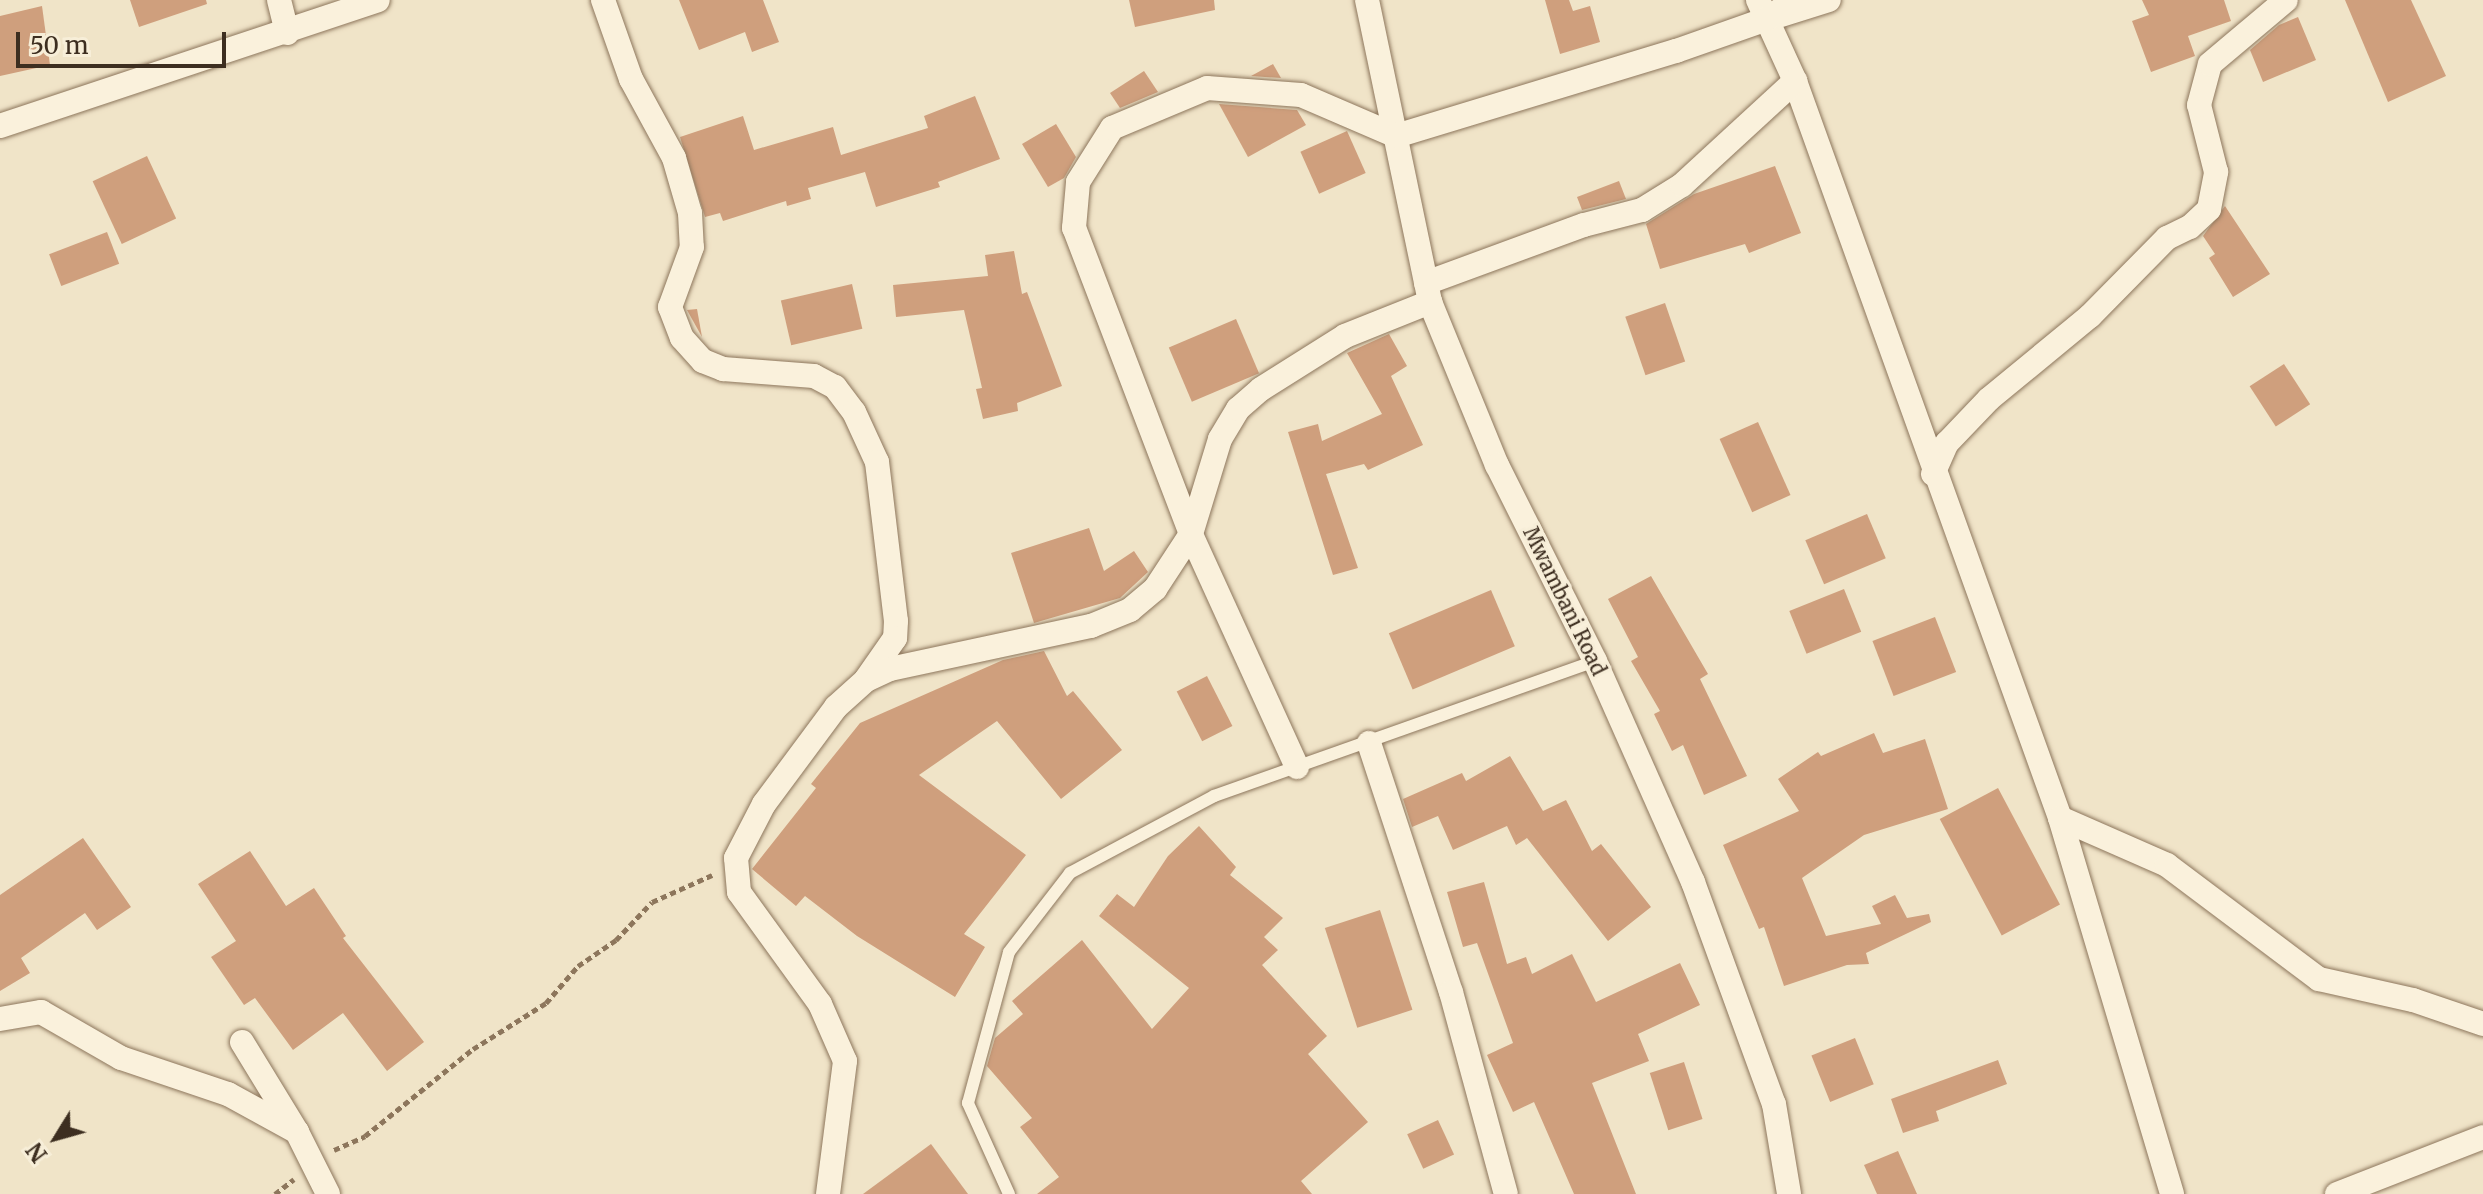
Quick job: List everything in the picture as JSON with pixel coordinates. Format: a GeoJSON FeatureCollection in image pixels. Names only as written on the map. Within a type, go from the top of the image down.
{"type":"FeatureCollection","features":[{"type":"Feature","properties":{"kind":"street"},"geometry":{"type":"LineString","coordinates":[[279,0],[287,33]]}},
{"type":"Feature","properties":{"kind":"street"},"geometry":{"type":"LineString","coordinates":[[0,126],[287,33],[378,0]]}},
{"type":"Feature","properties":{"kind":"street"},"geometry":{"type":"LineString","coordinates":[[603,0],[631,79],[674,158],[690,213],[692,247],[670,307],[682,338],[703,361],[723,369],[814,376],[835,387],[854,412],[877,462],[896,621],[895,638],[866,680],[836,707],[764,804],[736,858],[739,892],[820,1004],[845,1061],[828,1194]]}},
{"type":"Feature","properties":{"kind":"street","name":"Mwambani Road"},"geometry":{"type":"LineString","coordinates":[[1367,0],[1428,292],[1497,465],[1595,661],[1693,882],[1774,1104],[1789,1194]]}},
{"type":"Feature","properties":{"kind":"street"},"geometry":{"type":"LineString","coordinates":[[1297,767],[1191,534],[1074,228],[1078,182],[1112,128],[1207,88],[1301,95],[1396,136],[1794,0]]}},
{"type":"Feature","properties":{"kind":"street"},"geometry":{"type":"LineString","coordinates":[[1763,10],[1829,0]]}},
{"type":"Feature","properties":{"kind":"street"},"geometry":{"type":"LineString","coordinates":[[1933,474],[1947,443],[1989,399],[2090,316],[2167,238],[2190,227],[2209,209],[2216,172],[2199,105],[2210,64],[2286,0]]}},
{"type":"Feature","properties":{"kind":"street"},"geometry":{"type":"LineString","coordinates":[[1763,10],[1795,81],[1933,474],[2060,818],[2172,1194]]}},
{"type":"Feature","properties":{"kind":"street"},"geometry":{"type":"LineString","coordinates":[[866,680],[890,669],[1111,619],[1155,589],[1191,534],[1220,439],[1238,409],[1261,389],[1345,336],[1428,292],[1584,225],[1642,210],[1682,185],[1795,81]]}},
{"type":"Feature","properties":{"kind":"street"},"geometry":{"type":"LineString","coordinates":[[1369,743],[1451,992],[1506,1194]]}},
{"type":"Feature","properties":{"kind":"street"},"geometry":{"type":"LineString","coordinates":[[2060,818],[2167,865],[2319,979],[2413,1000],[2483,1024]]}},
{"type":"Feature","properties":{"kind":"street"},"geometry":{"type":"LineString","coordinates":[[0,1019],[41,1012],[121,1058],[228,1094],[297,1132]]}},
{"type":"Feature","properties":{"kind":"street"},"geometry":{"type":"LineString","coordinates":[[242,1042],[297,1132],[328,1194]]}},
{"type":"Feature","properties":{"kind":"street"},"geometry":{"type":"LineString","coordinates":[[2337,1194],[2483,1137]]}},
{"type":"Feature","properties":{"kind":"lane"},"geometry":{"type":"LineString","coordinates":[[1009,1194],[968,1103],[1009,952],[1070,873],[1214,796],[1595,661]]}},
{"type":"Feature","properties":{"kind":"path"},"geometry":{"type":"LineString","coordinates":[[312,1162],[365,1136],[473,1049],[546,1003],[578,966],[616,940],[652,902],[691,887],[736,858]]}},
{"type":"Feature","properties":{"kind":"building"},"geometry":{"type":"Polygon","coordinates":[[[130,0],[206,0],[207,4],[139,27],[130,0]]]}},
{"type":"Feature","properties":{"kind":"building"},"geometry":{"type":"Polygon","coordinates":[[[679,0],[763,0],[779,42],[752,52],[745,32],[699,50],[679,0]]]}},
{"type":"Feature","properties":{"kind":"building"},"geometry":{"type":"Polygon","coordinates":[[[1129,0],[1214,0],[1215,10],[1135,27],[1129,0]]]}},
{"type":"Feature","properties":{"kind":"building"},"geometry":{"type":"Polygon","coordinates":[[[1545,0],[1569,0],[1573,11],[1590,6],[1600,42],[1560,54],[1545,0]]]}},
{"type":"Feature","properties":{"kind":"building"},"geometry":{"type":"Polygon","coordinates":[[[2142,0],[2224,0],[2231,21],[2188,36],[2195,56],[2151,72],[2132,21],[2149,15],[2142,0]]]}},
{"type":"Feature","properties":{"kind":"building"},"geometry":{"type":"Polygon","coordinates":[[[2345,0],[2411,0],[2446,76],[2388,102],[2345,0]]]}},
{"type":"Feature","properties":{"kind":"building"},"geometry":{"type":"Polygon","coordinates":[[[42,6],[50,65],[0,76],[0,16],[42,6]]]}},
{"type":"Feature","properties":{"kind":"building"},"geometry":{"type":"Polygon","coordinates":[[[2298,17],[2316,60],[2263,82],[2250,50],[2279,25],[2298,17]]]}},
{"type":"Feature","properties":{"kind":"building"},"geometry":{"type":"Polygon","coordinates":[[[1273,64],[1281,78],[1251,76],[1273,64]]]}},
{"type":"Feature","properties":{"kind":"building"},"geometry":{"type":"Polygon","coordinates":[[[1144,71],[1158,92],[1120,108],[1110,93],[1144,71]]]}},
{"type":"Feature","properties":{"kind":"building"},"geometry":{"type":"Polygon","coordinates":[[[975,96],[1000,159],[938,182],[940,187],[876,207],[865,172],[808,188],[811,199],[787,206],[786,201],[723,221],[720,213],[705,217],[680,137],[743,116],[754,150],[833,127],[841,155],[928,128],[924,116],[975,96]]]}},
{"type":"Feature","properties":{"kind":"building"},"geometry":{"type":"Polygon","coordinates":[[[1219,104],[1297,110],[1306,125],[1248,157],[1219,104]]]}},
{"type":"Feature","properties":{"kind":"building"},"geometry":{"type":"Polygon","coordinates":[[[1056,124],[1076,157],[1064,178],[1048,187],[1022,144],[1056,124]]]}},
{"type":"Feature","properties":{"kind":"building"},"geometry":{"type":"Polygon","coordinates":[[[1347,131],[1366,173],[1319,194],[1300,152],[1347,131]]]}},
{"type":"Feature","properties":{"kind":"building"},"geometry":{"type":"Polygon","coordinates":[[[147,156],[176,219],[122,244],[93,181],[147,156]]]}},
{"type":"Feature","properties":{"kind":"building"},"geometry":{"type":"Polygon","coordinates":[[[1775,166],[1801,233],[1749,253],[1745,244],[1660,269],[1646,224],[1694,194],[1775,166]]]}},
{"type":"Feature","properties":{"kind":"building"},"geometry":{"type":"Polygon","coordinates":[[[1619,181],[1626,199],[1582,210],[1577,197],[1619,181]]]}},
{"type":"Feature","properties":{"kind":"building"},"geometry":{"type":"Polygon","coordinates":[[[2225,206],[2270,274],[2233,297],[2209,258],[2215,254],[2203,236],[2225,206]]]}},
{"type":"Feature","properties":{"kind":"building"},"geometry":{"type":"Polygon","coordinates":[[[107,232],[119,264],[61,286],[49,254],[107,232]]]}},
{"type":"Feature","properties":{"kind":"building"},"geometry":{"type":"Polygon","coordinates":[[[1014,251],[1022,294],[1027,292],[1062,386],[1017,403],[1018,411],[983,419],[976,389],[982,388],[964,310],[896,317],[893,285],[988,276],[985,255],[1014,251]]]}},
{"type":"Feature","properties":{"kind":"building"},"geometry":{"type":"Polygon","coordinates":[[[852,284],[862,329],[791,345],[781,300],[852,284]]]}},
{"type":"Feature","properties":{"kind":"building"},"geometry":{"type":"Polygon","coordinates":[[[1665,303],[1685,362],[1645,375],[1625,317],[1665,303]]]}},
{"type":"Feature","properties":{"kind":"building"},"geometry":{"type":"Polygon","coordinates":[[[697,309],[702,337],[687,310],[697,309]]]}},
{"type":"Feature","properties":{"kind":"building"},"geometry":{"type":"Polygon","coordinates":[[[1236,319],[1259,373],[1192,402],[1169,348],[1236,319]]]}},
{"type":"Feature","properties":{"kind":"building"},"geometry":{"type":"Polygon","coordinates":[[[1389,334],[1407,366],[1391,376],[1423,445],[1368,470],[1364,464],[1326,474],[1358,568],[1333,575],[1288,432],[1318,424],[1322,441],[1382,414],[1347,353],[1389,334]]]}},
{"type":"Feature","properties":{"kind":"building"},"geometry":{"type":"Polygon","coordinates":[[[2284,364],[2310,404],[2276,427],[2250,386],[2284,364]]]}},
{"type":"Feature","properties":{"kind":"building"},"geometry":{"type":"Polygon","coordinates":[[[1758,422],[1791,495],[1752,512],[1720,439],[1758,422]]]}},
{"type":"Feature","properties":{"kind":"building"},"geometry":{"type":"Polygon","coordinates":[[[1867,514],[1886,558],[1824,584],[1805,540],[1867,514]]]}},
{"type":"Feature","properties":{"kind":"building"},"geometry":{"type":"Polygon","coordinates":[[[1089,528],[1104,571],[1134,551],[1148,572],[1120,598],[1034,623],[1011,553],[1089,528]]]}},
{"type":"Feature","properties":{"kind":"building"},"geometry":{"type":"Polygon","coordinates":[[[1651,576],[1708,674],[1700,679],[1747,776],[1704,795],[1683,745],[1672,751],[1654,714],[1660,711],[1631,661],[1638,657],[1608,599],[1651,576]]]}},
{"type":"Feature","properties":{"kind":"building"},"geometry":{"type":"Polygon","coordinates":[[[1844,589],[1861,632],[1807,654],[1789,611],[1844,589]]]}},
{"type":"Feature","properties":{"kind":"building"},"geometry":{"type":"Polygon","coordinates":[[[1491,590],[1515,646],[1413,690],[1389,633],[1491,590]]]}},
{"type":"Feature","properties":{"kind":"building"},"geometry":{"type":"Polygon","coordinates":[[[1935,617],[1956,672],[1894,696],[1872,641],[1935,617]]]}},
{"type":"Feature","properties":{"kind":"building"},"geometry":{"type":"Polygon","coordinates":[[[1044,651],[1067,696],[1073,691],[1122,750],[1061,799],[997,721],[919,775],[1026,855],[964,934],[985,947],[955,997],[857,936],[805,896],[796,906],[752,869],[816,788],[811,784],[860,723],[1003,660],[1044,651]]]}},
{"type":"Feature","properties":{"kind":"building"},"geometry":{"type":"Polygon","coordinates":[[[1207,676],[1232,726],[1202,741],[1177,691],[1207,676]]]}},
{"type":"Feature","properties":{"kind":"building"},"geometry":{"type":"Polygon","coordinates":[[[1874,733],[1883,753],[1925,739],[1948,809],[1864,835],[1802,878],[1826,936],[1881,924],[1872,906],[1895,895],[1907,918],[1929,914],[1931,922],[1866,953],[1869,964],[1847,965],[1784,986],[1764,927],[1759,929],[1723,845],[1799,811],[1778,779],[1818,752],[1821,756],[1874,733]]]}},
{"type":"Feature","properties":{"kind":"building"},"geometry":{"type":"Polygon","coordinates":[[[1510,756],[1543,811],[1566,800],[1592,851],[1601,844],[1651,907],[1608,941],[1527,838],[1516,845],[1507,826],[1453,850],[1438,816],[1412,827],[1403,799],[1462,773],[1466,781],[1510,756]]]}},
{"type":"Feature","properties":{"kind":"building"},"geometry":{"type":"Polygon","coordinates":[[[1998,788],[2060,905],[2002,936],[1940,819],[1998,788]]]}},
{"type":"Feature","properties":{"kind":"building"},"geometry":{"type":"Polygon","coordinates":[[[1199,826],[1236,867],[1230,875],[1283,918],[1264,937],[1278,950],[1262,965],[1327,1036],[1308,1054],[1368,1122],[1301,1181],[1312,1194],[1037,1194],[1059,1177],[1020,1127],[1032,1118],[987,1066],[995,1038],[1023,1014],[1012,1001],[1082,940],[1152,1029],[1189,988],[1099,916],[1117,894],[1134,907],[1168,856],[1199,826]]]}},
{"type":"Feature","properties":{"kind":"building"},"geometry":{"type":"Polygon","coordinates":[[[83,838],[131,907],[97,930],[85,913],[21,958],[30,973],[0,991],[0,895],[83,838]]]}},
{"type":"Feature","properties":{"kind":"building"},"geometry":{"type":"Polygon","coordinates":[[[250,851],[286,906],[314,888],[346,936],[343,938],[424,1042],[387,1071],[343,1013],[293,1050],[255,998],[244,1005],[211,957],[236,941],[198,884],[250,851]]]}},
{"type":"Feature","properties":{"kind":"building"},"geometry":{"type":"Polygon","coordinates":[[[1484,882],[1507,964],[1526,957],[1532,974],[1572,954],[1596,1002],[1680,963],[1700,1005],[1638,1034],[1649,1061],[1592,1083],[1636,1194],[1574,1194],[1534,1102],[1513,1112],[1487,1055],[1513,1043],[1477,943],[1463,947],[1447,892],[1484,882]]]}},
{"type":"Feature","properties":{"kind":"building"},"geometry":{"type":"Polygon","coordinates":[[[1380,910],[1412,1010],[1357,1028],[1325,928],[1380,910]]]}},
{"type":"Feature","properties":{"kind":"building"},"geometry":{"type":"Polygon","coordinates":[[[1855,1038],[1874,1084],[1830,1102],[1811,1056],[1855,1038]]]}},
{"type":"Feature","properties":{"kind":"building"},"geometry":{"type":"Polygon","coordinates":[[[1998,1060],[2007,1084],[1936,1111],[1939,1121],[1903,1133],[1891,1099],[1998,1060]]]}},
{"type":"Feature","properties":{"kind":"building"},"geometry":{"type":"Polygon","coordinates":[[[1684,1062],[1703,1119],[1668,1130],[1650,1073],[1684,1062]]]}},
{"type":"Feature","properties":{"kind":"building"},"geometry":{"type":"Polygon","coordinates":[[[1438,1120],[1454,1154],[1423,1169],[1407,1134],[1438,1120]]]}},
{"type":"Feature","properties":{"kind":"building"},"geometry":{"type":"Polygon","coordinates":[[[931,1144],[968,1194],[863,1194],[931,1144]]]}},
{"type":"Feature","properties":{"kind":"building"},"geometry":{"type":"Polygon","coordinates":[[[1898,1151],[1917,1194],[1877,1194],[1864,1165],[1898,1151]]]}}]}
